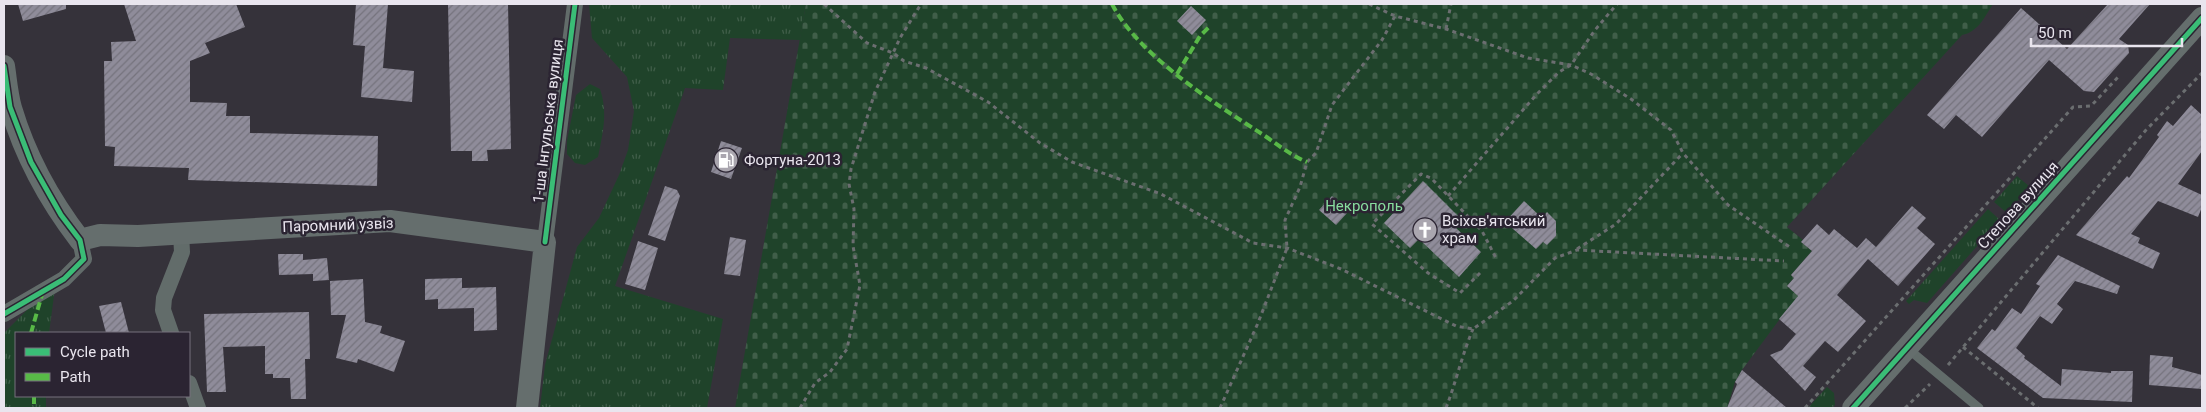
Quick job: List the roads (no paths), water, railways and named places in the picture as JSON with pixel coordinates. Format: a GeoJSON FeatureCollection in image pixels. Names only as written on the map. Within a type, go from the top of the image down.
{"type":"FeatureCollection","features":[{"type":"Feature","properties":{"kind":"main road","name":"Степова вулиця"},"geometry":{"type":"LineString","coordinates":[[1853,408],[2202,18]]}},
{"type":"Feature","properties":{"kind":"main road"},"geometry":{"type":"LineString","coordinates":[[4,66],[10,106],[31,162],[61,215],[80,240]]}},
{"type":"Feature","properties":{"kind":"main road","name":"Паромний узвіз"},"geometry":{"type":"LineString","coordinates":[[80,240],[100,235],[181,233],[390,221],[545,242]]}},
{"type":"Feature","properties":{"kind":"main road"},"geometry":{"type":"LineString","coordinates":[[526,408],[545,242]]}},
{"type":"Feature","properties":{"kind":"street","name":"1-ша Інгульська вулиця"},"geometry":{"type":"LineString","coordinates":[[545,242],[575,4]]}},
{"type":"Feature","properties":{"kind":"street"},"geometry":{"type":"LineString","coordinates":[[171,332],[163,310],[164,298],[182,252],[181,233]]}},
{"type":"Feature","properties":{"kind":"street"},"geometry":{"type":"LineString","coordinates":[[4,314],[64,278],[84,259],[80,240]]}},
{"type":"Feature","properties":{"kind":"street"},"geometry":{"type":"LineString","coordinates":[[190,386],[198,408]]}},
{"type":"Feature","properties":{"kind":"lane"},"geometry":{"type":"LineString","coordinates":[[1907,348],[1979,408]]}},
{"type":"Feature","properties":{"kind":"place","name":"Фортуна-2013"},"geometry":{"type":"Point","coordinates":[726,160]}},
{"type":"Feature","properties":{"kind":"place","name":"Всіхсв'ятський храм"},"geometry":{"type":"Point","coordinates":[1425,230]}},
{"type":"Feature","properties":{"kind":"park label","name":"Некрополь"},"geometry":{"type":"Point","coordinates":[1364,206]}}]}
